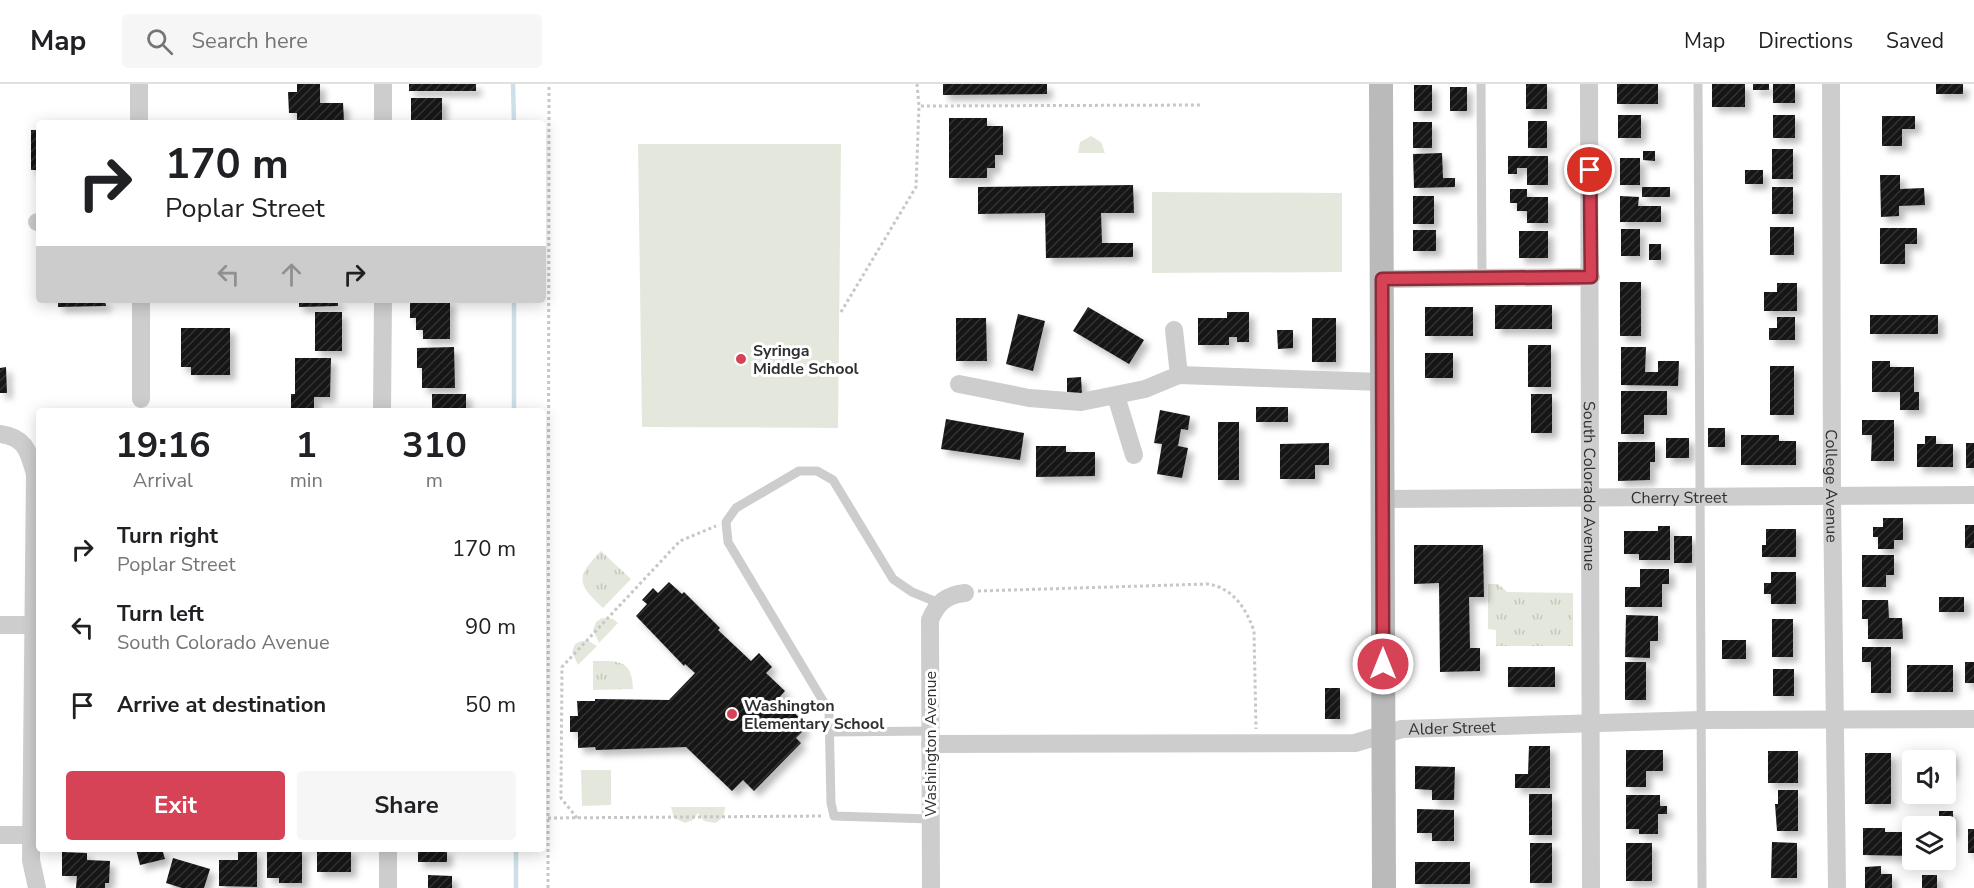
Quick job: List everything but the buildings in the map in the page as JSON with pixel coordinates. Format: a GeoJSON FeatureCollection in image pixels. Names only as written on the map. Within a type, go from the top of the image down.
{"type":"FeatureCollection","features":[{"type":"Feature","properties":{"kind":"street"},"geometry":{"type":"LineString","coordinates":[[139,84],[139,120]]}},
{"type":"Feature","properties":{"kind":"street"},"geometry":{"type":"LineString","coordinates":[[383,84],[383,120]]}},
{"type":"Feature","properties":{"kind":"street"},"geometry":{"type":"LineString","coordinates":[[1381,84],[1384,888]]}},
{"type":"Feature","properties":{"kind":"street","name":"South Colorado Avenue"},"geometry":{"type":"LineString","coordinates":[[1589,84],[1592,497],[1591,888]]}},
{"type":"Feature","properties":{"kind":"street","name":"College Avenue"},"geometry":{"type":"LineString","coordinates":[[1831,84],[1832,495],[1837,888]]}},
{"type":"Feature","properties":{"kind":"street"},"geometry":{"type":"LineString","coordinates":[[1382,279],[1591,277]]}},
{"type":"Feature","properties":{"kind":"street"},"geometry":{"type":"LineString","coordinates":[[141,303],[141,399]]}},
{"type":"Feature","properties":{"kind":"street"},"geometry":{"type":"LineString","coordinates":[[382,303],[382,408]]}},
{"type":"Feature","properties":{"kind":"street"},"geometry":{"type":"LineString","coordinates":[[1174,330],[1179,375]]}},
{"type":"Feature","properties":{"kind":"street"},"geometry":{"type":"LineString","coordinates":[[959,384],[1029,398],[1081,402],[1145,389],[1179,375],[1382,382]]}},
{"type":"Feature","properties":{"kind":"street"},"geometry":{"type":"LineString","coordinates":[[1116,396],[1134,455]]}},
{"type":"Feature","properties":{"kind":"street"},"geometry":{"type":"LineString","coordinates":[[0,434],[16,436],[29,451],[35,474],[36,625],[31,860],[38,888]]}},
{"type":"Feature","properties":{"kind":"street","name":"Cherry Street"},"geometry":{"type":"LineString","coordinates":[[1383,499],[1974,495]]}},
{"type":"Feature","properties":{"kind":"street"},"geometry":{"type":"LineString","coordinates":[[939,603],[946,597],[965,593]]}},
{"type":"Feature","properties":{"kind":"street","name":"Washington Avenue"},"geometry":{"type":"LineString","coordinates":[[931,888],[930,620],[939,603]]}},
{"type":"Feature","properties":{"kind":"street"},"geometry":{"type":"LineString","coordinates":[[0,626],[36,625]]}},
{"type":"Feature","properties":{"kind":"street","name":"Alder Street"},"geometry":{"type":"LineString","coordinates":[[930,737],[1256,743],[1355,742],[1402,729],[1701,720],[1974,719]]}},
{"type":"Feature","properties":{"kind":"street"},"geometry":{"type":"LineString","coordinates":[[0,836],[32,835]]}},
{"type":"Feature","properties":{"kind":"street"},"geometry":{"type":"LineString","coordinates":[[388,852],[388,888]]}},
{"type":"Feature","properties":{"kind":"lane"},"geometry":{"type":"LineString","coordinates":[[1481,84],[1482,278]]}},
{"type":"Feature","properties":{"kind":"lane"},"geometry":{"type":"LineString","coordinates":[[1698,84],[1702,888]]}},
{"type":"Feature","properties":{"kind":"lane"},"geometry":{"type":"LineString","coordinates":[[930,819],[834,816],[831,803],[829,711],[728,542],[726,522],[736,508],[799,471],[817,471],[833,480],[893,579],[912,592],[939,603]]}},
{"type":"Feature","properties":{"kind":"lane"},"geometry":{"type":"LineString","coordinates":[[830,732],[930,737]]}},
{"type":"Feature","properties":{"kind":"path"},"geometry":{"type":"LineString","coordinates":[[548,888],[549,84]]}},
{"type":"Feature","properties":{"kind":"path"},"geometry":{"type":"LineString","coordinates":[[841,312],[916,187],[919,106],[917,84]]}},
{"type":"Feature","properties":{"kind":"path"},"geometry":{"type":"LineString","coordinates":[[919,106],[1203,105]]}},
{"type":"Feature","properties":{"kind":"path"},"geometry":{"type":"LineString","coordinates":[[577,818],[561,798],[562,667],[680,541],[726,522]]}},
{"type":"Feature","properties":{"kind":"path"},"geometry":{"type":"LineString","coordinates":[[965,593],[1021,588],[1208,584],[1221,586],[1237,599],[1248,615],[1254,631],[1256,743]]}},
{"type":"Feature","properties":{"kind":"path"},"geometry":{"type":"LineString","coordinates":[[548,818],[834,816]]}},
{"type":"Feature","properties":{"kind":"green space"},"geometry":{"type":"Polygon","coordinates":[[[1091,136],[1101,142],[1105,153],[1078,153],[1080,142],[1091,136]]]}},
{"type":"Feature","properties":{"kind":"green space"},"geometry":{"type":"Polygon","coordinates":[[[638,144],[841,144],[838,428],[642,427],[638,144]]]}},
{"type":"Feature","properties":{"kind":"green space"},"geometry":{"type":"Polygon","coordinates":[[[1152,192],[1342,193],[1342,272],[1152,273],[1152,192]]]}},
{"type":"Feature","properties":{"kind":"green space"},"geometry":{"type":"Polygon","coordinates":[[[601,551],[631,579],[603,608],[588,592],[582,580],[587,567],[601,551]]]}},
{"type":"Feature","properties":{"kind":"green space"},"geometry":{"type":"Polygon","coordinates":[[[1488,584],[1498,584],[1507,592],[1573,593],[1573,646],[1496,646],[1496,630],[1488,629],[1488,584]]]}},
{"type":"Feature","properties":{"kind":"green space"},"geometry":{"type":"Polygon","coordinates":[[[602,618],[613,619],[618,623],[599,643],[593,630],[596,622],[602,618]]]}},
{"type":"Feature","properties":{"kind":"green space"},"geometry":{"type":"Polygon","coordinates":[[[589,641],[597,646],[578,665],[572,652],[575,644],[589,641]]]}},
{"type":"Feature","properties":{"kind":"green space"},"geometry":{"type":"Polygon","coordinates":[[[593,661],[617,662],[627,667],[633,689],[593,690],[593,661]]]}},
{"type":"Feature","properties":{"kind":"green space"},"geometry":{"type":"Polygon","coordinates":[[[581,770],[611,770],[611,805],[582,806],[581,770]]]}},
{"type":"Feature","properties":{"kind":"green space"},"geometry":{"type":"Polygon","coordinates":[[[671,807],[725,807],[723,816],[715,823],[704,821],[698,813],[693,820],[685,823],[674,818],[671,807]]]}},
{"type":"Feature","properties":{"kind":"waterway"},"geometry":{"type":"LineString","coordinates":[[513,84],[514,120]]}},
{"type":"Feature","properties":{"kind":"waterway"},"geometry":{"type":"LineString","coordinates":[[514,303],[514,408]]}},
{"type":"Feature","properties":{"kind":"waterway"},"geometry":{"type":"LineString","coordinates":[[516,852],[516,888]]}},
{"type":"Feature","properties":{"kind":"place","name":"Syringa Middle School"},"geometry":{"type":"Point","coordinates":[741,359]}},
{"type":"Feature","properties":{"kind":"place","name":"Washington Elementary School"},"geometry":{"type":"Point","coordinates":[732,714]}},
{"type":"Feature","properties":{"kind":"route"},"geometry":{"type":"LineString","coordinates":[[1383,664],[1382,279],[1591,277],[1590,170]]}}]}
